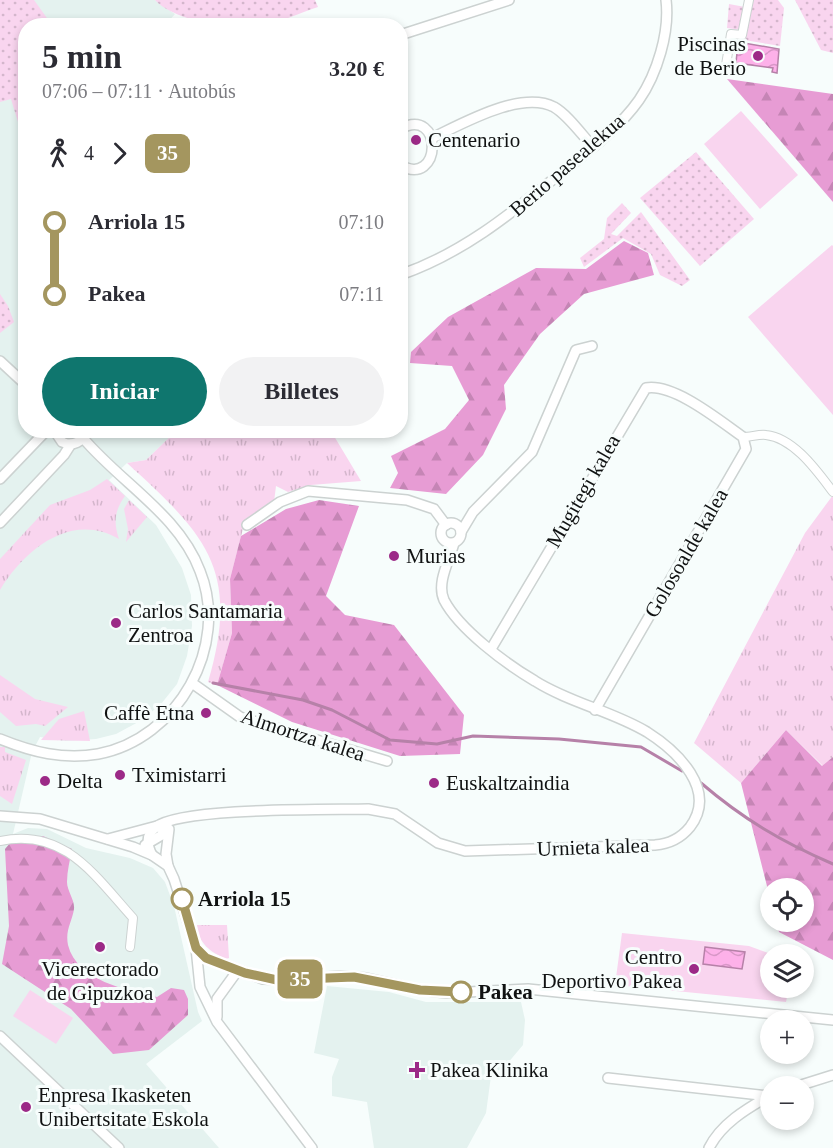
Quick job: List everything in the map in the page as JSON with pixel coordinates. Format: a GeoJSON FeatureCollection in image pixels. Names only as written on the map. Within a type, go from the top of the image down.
{"type":"FeatureCollection","features":[{"type":"Feature","properties":{"kind":"street"},"geometry":{"type":"LineString","coordinates":[[408,32],[509,0]]}},
{"type":"Feature","properties":{"kind":"street","name":"Berio pasealekua"},"geometry":{"type":"LineString","coordinates":[[408,271],[462,246],[501,222],[593,147],[639,100],[650,79],[662,41],[666,0]]}},
{"type":"Feature","properties":{"kind":"street"},"geometry":{"type":"LineString","coordinates":[[726,65],[731,34],[742,36],[749,0]]}},
{"type":"Feature","properties":{"kind":"street"},"geometry":{"type":"LineString","coordinates":[[432,138],[513,104],[537,100],[556,108],[593,147]]}},
{"type":"Feature","properties":{"kind":"street"},"geometry":{"type":"LineString","coordinates":[[408,128],[418,126],[428,131],[432,138],[434,152],[424,165],[408,168]]}},
{"type":"Feature","properties":{"kind":"street"},"geometry":{"type":"LineString","coordinates":[[446,525],[442,530],[442,536],[446,542],[454,543],[458,540],[473,512],[532,452],[576,350],[592,346]]}},
{"type":"Feature","properties":{"kind":"street"},"geometry":{"type":"LineString","coordinates":[[0,361],[18,378]]}},
{"type":"Feature","properties":{"kind":"street","name":"Mugitegi kalea"},"geometry":{"type":"LineString","coordinates":[[491,649],[646,388],[658,386],[703,409],[743,437]]}},
{"type":"Feature","properties":{"kind":"street"},"geometry":{"type":"LineString","coordinates":[[743,437],[764,435],[782,440],[813,468],[833,492]]}},
{"type":"Feature","properties":{"kind":"street","name":"Golosoalde kalea"},"geometry":{"type":"LineString","coordinates":[[595,710],[741,459],[746,449],[743,437]]}},
{"type":"Feature","properties":{"kind":"street"},"geometry":{"type":"LineString","coordinates":[[0,479],[39,438]]}},
{"type":"Feature","properties":{"kind":"street"},"geometry":{"type":"LineString","coordinates":[[58,438],[71,444]]}},
{"type":"Feature","properties":{"kind":"street"},"geometry":{"type":"LineString","coordinates":[[0,523],[64,456],[71,444],[79,438]]}},
{"type":"Feature","properties":{"kind":"street"},"geometry":{"type":"LineString","coordinates":[[2,741],[32,752],[60,755],[79,756],[115,749],[160,723],[192,683],[203,657],[208,613],[207,593],[195,557],[176,530],[89,438]]}},
{"type":"Feature","properties":{"kind":"street"},"geometry":{"type":"LineString","coordinates":[[247,525],[280,502],[308,490],[407,500],[434,508],[446,525]]}},
{"type":"Feature","properties":{"kind":"street"},"geometry":{"type":"LineString","coordinates":[[446,525],[456,525],[461,532]]}},
{"type":"Feature","properties":{"kind":"street","name":"Urnieta kalea"},"geometry":{"type":"LineString","coordinates":[[107,839],[185,817],[205,814],[368,809],[395,814],[438,843],[465,851],[655,845],[674,840],[694,819],[699,798],[696,781],[687,765],[647,732],[535,682],[491,649],[452,612],[442,597],[442,580],[454,543]]}},
{"type":"Feature","properties":{"kind":"street","name":"Almortza kalea"},"geometry":{"type":"LineString","coordinates":[[192,683],[240,717],[387,761]]}},
{"type":"Feature","properties":{"kind":"street"},"geometry":{"type":"LineString","coordinates":[[0,816],[40,819],[133,847],[152,855],[168,866]]}},
{"type":"Feature","properties":{"kind":"street"},"geometry":{"type":"LineString","coordinates":[[133,847],[147,845],[185,817]]}},
{"type":"Feature","properties":{"kind":"street"},"geometry":{"type":"LineString","coordinates":[[152,855],[147,845],[148,835],[157,826],[167,832]]}},
{"type":"Feature","properties":{"kind":"street"},"geometry":{"type":"LineString","coordinates":[[167,832],[168,866],[182,899],[196,948],[201,987],[217,1023],[312,1148]]}},
{"type":"Feature","properties":{"kind":"street"},"geometry":{"type":"LineString","coordinates":[[0,841],[28,837],[45,840],[76,858],[133,918],[130,947]]}},
{"type":"Feature","properties":{"kind":"street"},"geometry":{"type":"LineString","coordinates":[[196,948],[206,958],[237,970],[277,980],[341,976],[366,978],[420,990],[447,993],[528,989],[833,1020]]}},
{"type":"Feature","properties":{"kind":"street"},"geometry":{"type":"LineString","coordinates":[[217,1023],[217,999],[237,970]]}},
{"type":"Feature","properties":{"kind":"street"},"geometry":{"type":"LineString","coordinates":[[0,1036],[119,1148]]}},
{"type":"Feature","properties":{"kind":"street"},"geometry":{"type":"LineString","coordinates":[[814,1081],[833,1076]]}},
{"type":"Feature","properties":{"kind":"street"},"geometry":{"type":"LineString","coordinates":[[608,1078],[760,1095]]}},
{"type":"Feature","properties":{"kind":"street"},"geometry":{"type":"LineString","coordinates":[[709,1148],[723,1129],[737,1116],[760,1102]]}},
{"type":"Feature","properties":{"kind":"shaded area"},"geometry":{"type":"Polygon","coordinates":[[[0,0],[155,0],[175,14],[171,18],[18,18],[18,438],[169,438],[146,460],[127,463],[109,480],[156,525],[182,568],[191,595],[192,626],[187,656],[177,684],[161,704],[142,720],[116,734],[96,739],[66,741],[40,737],[32,752],[13,834],[28,828],[47,829],[86,848],[130,858],[153,868],[165,882],[174,906],[202,1021],[146,1064],[219,1148],[0,1148],[0,0]]]}},
{"type":"Feature","properties":{"kind":"shaded area","name":"Pakea Klinika"},"geometry":{"type":"Polygon","coordinates":[[[327,986],[389,992],[426,1002],[521,1002],[525,1020],[523,1045],[507,1064],[491,1076],[486,1113],[467,1148],[374,1148],[367,1102],[332,1096],[332,1077],[339,1059],[314,1053],[327,986]]]}},
{"type":"Feature","properties":{"kind":"green space"},"geometry":{"type":"Polygon","coordinates":[[[0,0],[34,0],[47,18],[18,18],[18,122],[11,99],[0,102],[0,0]]]}},
{"type":"Feature","properties":{"kind":"green space"},"geometry":{"type":"Polygon","coordinates":[[[155,0],[315,0],[318,7],[288,18],[188,18],[164,8],[155,0]]]}},
{"type":"Feature","properties":{"kind":"green space"},"geometry":{"type":"Polygon","coordinates":[[[778,0],[784,8],[780,46],[744,40],[749,2],[778,0]]]}},
{"type":"Feature","properties":{"kind":"green space"},"geometry":{"type":"Polygon","coordinates":[[[795,0],[833,0],[833,53],[821,50],[795,0]]]}},
{"type":"Feature","properties":{"kind":"green space"},"geometry":{"type":"Polygon","coordinates":[[[729,4],[745,7],[741,30],[727,28],[729,4]]]}},
{"type":"Feature","properties":{"kind":"green space"},"geometry":{"type":"Polygon","coordinates":[[[727,79],[833,94],[833,202],[727,79]]]}},
{"type":"Feature","properties":{"kind":"green space"},"geometry":{"type":"Polygon","coordinates":[[[741,111],[798,175],[760,209],[704,144],[741,111]]]}},
{"type":"Feature","properties":{"kind":"green space"},"geometry":{"type":"Polygon","coordinates":[[[696,152],[754,219],[700,266],[640,198],[696,152]]]}},
{"type":"Feature","properties":{"kind":"green space"},"geometry":{"type":"Polygon","coordinates":[[[622,203],[631,213],[611,234],[617,236],[641,212],[690,280],[682,286],[660,275],[651,254],[623,238],[584,267],[580,258],[604,239],[607,218],[622,203]]]}},
{"type":"Feature","properties":{"kind":"green space"},"geometry":{"type":"Polygon","coordinates":[[[624,241],[648,253],[654,275],[584,294],[540,334],[504,385],[506,409],[483,455],[446,494],[390,488],[398,473],[391,456],[445,429],[469,400],[452,366],[410,363],[411,352],[448,317],[536,268],[586,269],[624,241]]]}},
{"type":"Feature","properties":{"kind":"green space"},"geometry":{"type":"Polygon","coordinates":[[[833,246],[833,415],[748,317],[833,246]]]}},
{"type":"Feature","properties":{"kind":"green space"},"geometry":{"type":"Polygon","coordinates":[[[0,294],[14,322],[0,333],[0,294]]]}},
{"type":"Feature","properties":{"kind":"green space"},"geometry":{"type":"Polygon","coordinates":[[[169,438],[335,438],[361,481],[311,485],[288,492],[276,486],[274,502],[245,521],[230,579],[232,633],[217,685],[208,682],[217,643],[220,611],[218,582],[210,558],[196,534],[155,488],[127,463],[146,460],[169,438]]]}},
{"type":"Feature","properties":{"kind":"green space"},"geometry":{"type":"Polygon","coordinates":[[[107,479],[125,496],[116,516],[119,539],[101,532],[84,530],[67,532],[50,539],[22,561],[0,590],[0,559],[50,505],[90,490],[107,479]]]}},
{"type":"Feature","properties":{"kind":"green space"},"geometry":{"type":"Polygon","coordinates":[[[833,495],[833,757],[823,766],[786,730],[741,783],[694,743],[805,533],[833,495]]]}},
{"type":"Feature","properties":{"kind":"green space"},"geometry":{"type":"Polygon","coordinates":[[[129,500],[147,517],[126,542],[128,529],[124,509],[129,500]]]}},
{"type":"Feature","properties":{"kind":"green space"},"geometry":{"type":"Polygon","coordinates":[[[319,500],[359,506],[326,596],[345,615],[394,625],[464,715],[460,754],[400,756],[292,722],[217,685],[232,633],[230,579],[241,536],[286,509],[319,500]]]}},
{"type":"Feature","properties":{"kind":"green space"},"geometry":{"type":"Polygon","coordinates":[[[0,675],[35,699],[68,707],[45,726],[36,724],[16,726],[0,712],[0,675]]]}},
{"type":"Feature","properties":{"kind":"green space"},"geometry":{"type":"Polygon","coordinates":[[[84,711],[90,741],[41,740],[59,719],[84,711]]]}},
{"type":"Feature","properties":{"kind":"green space"},"geometry":{"type":"Polygon","coordinates":[[[786,730],[822,766],[833,757],[833,960],[814,950],[814,944],[802,944],[779,932],[814,932],[814,878],[765,878],[741,783],[786,730]]]}},
{"type":"Feature","properties":{"kind":"green space"},"geometry":{"type":"Polygon","coordinates":[[[0,747],[5,747],[5,752],[26,760],[12,804],[0,796],[0,747]]]}},
{"type":"Feature","properties":{"kind":"green space"},"geometry":{"type":"Polygon","coordinates":[[[16,836],[43,836],[72,849],[67,882],[74,909],[67,940],[73,957],[81,967],[105,982],[157,997],[171,988],[184,990],[188,999],[188,1015],[149,1050],[113,1054],[71,1009],[2,964],[9,926],[5,849],[16,836]]]}},
{"type":"Feature","properties":{"kind":"green space"},"geometry":{"type":"Polygon","coordinates":[[[197,925],[227,925],[229,958],[220,956],[202,942],[197,925]]]}},
{"type":"Feature","properties":{"kind":"green space","name":"Centro Deportivo Pakea"},"geometry":{"type":"Polygon","coordinates":[[[622,933],[749,946],[760,950],[760,998],[787,998],[786,1002],[615,985],[622,933]]]}},
{"type":"Feature","properties":{"kind":"green space"},"geometry":{"type":"Polygon","coordinates":[[[30,990],[73,1018],[56,1044],[13,1016],[30,990]]]}},
{"type":"Feature","properties":{"kind":"water","name":"Piscinas de Berio"},"geometry":{"type":"Polygon","coordinates":[[[738,42],[779,49],[777,73],[772,72],[773,68],[736,63],[738,42]]]}},
{"type":"Feature","properties":{"kind":"water"},"geometry":{"type":"Polygon","coordinates":[[[705,947],[745,952],[742,969],[703,964],[705,947]]]}},
{"type":"Feature","properties":{"kind":"waterway"},"geometry":{"type":"LineString","coordinates":[[213,683],[303,700],[332,710],[390,740],[437,744],[473,736],[559,739],[641,747],[682,771]]}},
{"type":"Feature","properties":{"kind":"waterway"},"geometry":{"type":"LineString","coordinates":[[701,783],[732,808],[764,829],[833,864]]}},
{"type":"Feature","properties":{"kind":"bus line","name":"35"},"geometry":{"type":"LineString","coordinates":[[182,899],[196,948],[206,958],[224,966],[263,979],[291,980],[341,976],[366,978],[420,990],[461,992]]}},
{"type":"Feature","properties":{"kind":"place","name":"Piscinas de Berio"},"geometry":{"type":"Point","coordinates":[758,56]}},
{"type":"Feature","properties":{"kind":"place","name":"Centenario"},"geometry":{"type":"Point","coordinates":[416,140]}},
{"type":"Feature","properties":{"kind":"place","name":"Murias"},"geometry":{"type":"Point","coordinates":[394,556]}},
{"type":"Feature","properties":{"kind":"place","name":"Carlos Santamaria Zentroa"},"geometry":{"type":"Point","coordinates":[116,623]}},
{"type":"Feature","properties":{"kind":"place","name":"Caffè Etna"},"geometry":{"type":"Point","coordinates":[206,713]}},
{"type":"Feature","properties":{"kind":"place","name":"Tximistarri"},"geometry":{"type":"Point","coordinates":[120,775]}},
{"type":"Feature","properties":{"kind":"place","name":"Delta"},"geometry":{"type":"Point","coordinates":[45,781]}},
{"type":"Feature","properties":{"kind":"place","name":"Euskaltzaindia"},"geometry":{"type":"Point","coordinates":[434,783]}},
{"type":"Feature","properties":{"kind":"place","name":"Arriola 15"},"geometry":{"type":"Point","coordinates":[182,899]}},
{"type":"Feature","properties":{"kind":"place","name":"Vicerectorado de Gipuzkoa"},"geometry":{"type":"Point","coordinates":[100,947]}},
{"type":"Feature","properties":{"kind":"place","name":"Centro Deportivo Pakea"},"geometry":{"type":"Point","coordinates":[694,969]}},
{"type":"Feature","properties":{"kind":"place","name":"Pakea"},"geometry":{"type":"Point","coordinates":[461,992]}},
{"type":"Feature","properties":{"kind":"place","name":"Pakea Klinika"},"geometry":{"type":"Point","coordinates":[417,1070]}},
{"type":"Feature","properties":{"kind":"place","name":"Enpresa Ikasketen Unibertsitate Eskola"},"geometry":{"type":"Point","coordinates":[26,1107]}}]}
